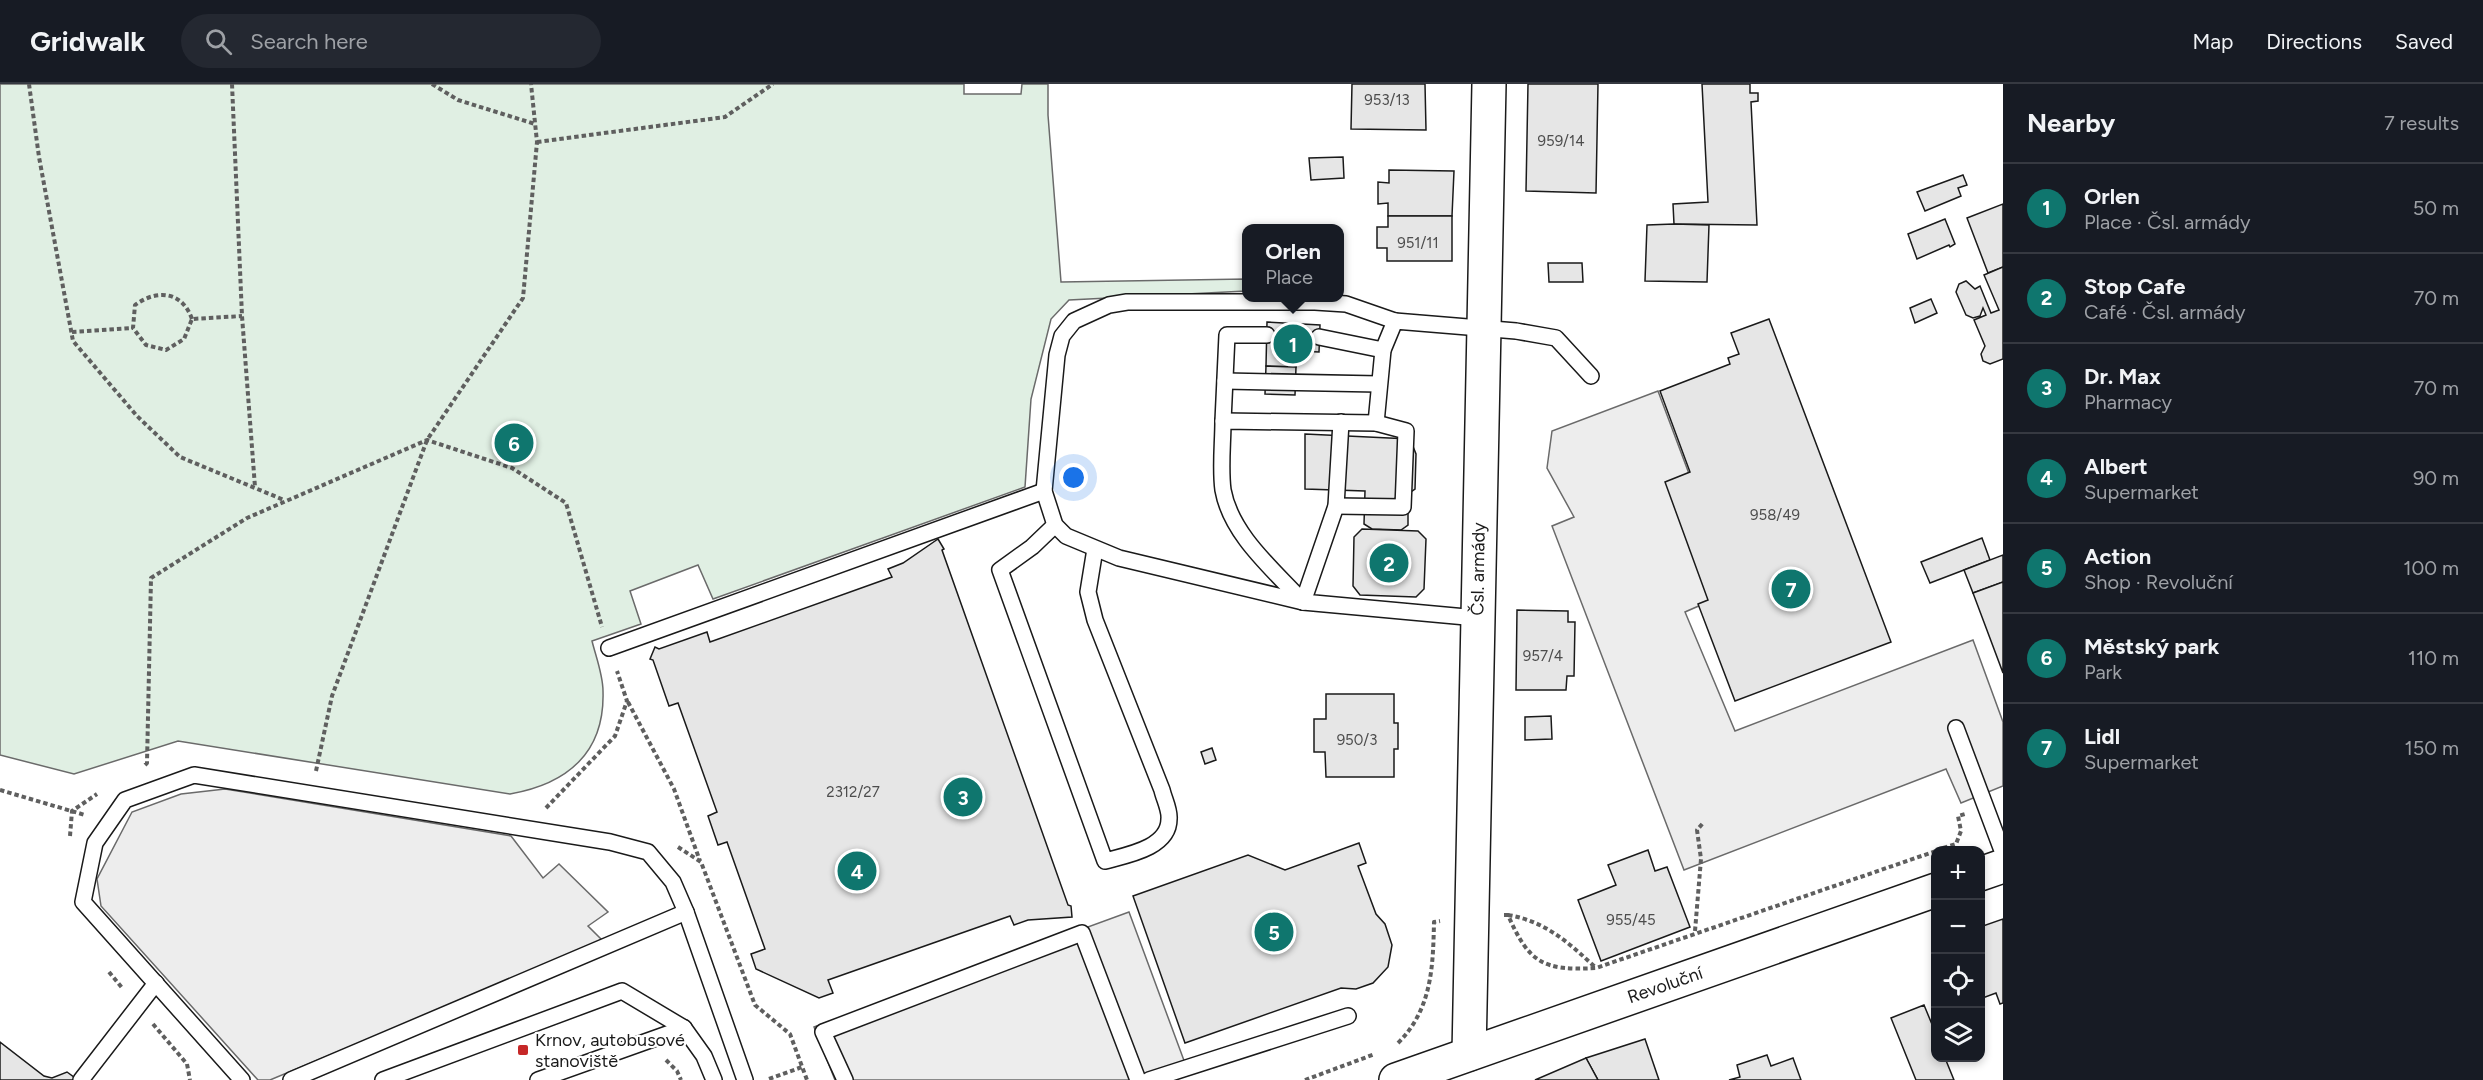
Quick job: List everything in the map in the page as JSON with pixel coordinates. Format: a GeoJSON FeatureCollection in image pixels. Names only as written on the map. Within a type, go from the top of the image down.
{"type":"FeatureCollection","features":[{"type":"Feature","properties":{"kind":"main road","name":"Čsl. armády"},"geometry":{"type":"LineString","coordinates":[[1469,1054],[1470,918],[1490,84]]}},
{"type":"Feature","properties":{"kind":"main road"},"geometry":{"type":"LineString","coordinates":[[1985,872],[2003,866]]}},
{"type":"Feature","properties":{"kind":"main road","name":"Revoluční"},"geometry":{"type":"LineString","coordinates":[[1396,1069],[1469,1054],[1931,891]]}},
{"type":"Feature","properties":{"kind":"lane"},"geometry":{"type":"LineString","coordinates":[[1477,618],[1303,602],[1119,558],[1066,536],[1054,525],[1044,491],[1057,355],[1062,336],[1074,321],[1089,312],[1128,302],[1346,304],[1395,321],[1483,328],[1556,338],[1591,376]]}},
{"type":"Feature","properties":{"kind":"lane"},"geometry":{"type":"LineString","coordinates":[[1376,423],[1383,350],[1395,321]]}},
{"type":"Feature","properties":{"kind":"lane"},"geometry":{"type":"LineString","coordinates":[[1267,335],[1227,335],[1223,490],[1230,515],[1247,540],[1303,602]]}},
{"type":"Feature","properties":{"kind":"lane"},"geometry":{"type":"LineString","coordinates":[[1320,337],[1383,350]]}},
{"type":"Feature","properties":{"kind":"lane"},"geometry":{"type":"LineString","coordinates":[[1225,381],[1379,384]]}},
{"type":"Feature","properties":{"kind":"lane"},"geometry":{"type":"LineString","coordinates":[[1223,421],[1376,423],[1406,431],[1403,507],[1336,506]]}},
{"type":"Feature","properties":{"kind":"lane"},"geometry":{"type":"LineString","coordinates":[[1303,602],[1336,506],[1341,422]]}},
{"type":"Feature","properties":{"kind":"lane"},"geometry":{"type":"LineString","coordinates":[[609,648],[1044,491]]}},
{"type":"Feature","properties":{"kind":"lane"},"geometry":{"type":"LineString","coordinates":[[1054,525],[1032,547],[1000,570],[1105,861],[1153,845],[1165,833],[1170,819],[1162,790],[1095,620],[1088,592],[1095,549]]}},
{"type":"Feature","properties":{"kind":"lane"},"geometry":{"type":"LineString","coordinates":[[1956,728],[2003,853]]}},
{"type":"Feature","properties":{"kind":"lane"},"geometry":{"type":"LineString","coordinates":[[242,1080],[83,902],[95,843],[124,800],[194,775],[552,832],[610,842],[648,852],[674,882],[745,1080]]}},
{"type":"Feature","properties":{"kind":"lane"},"geometry":{"type":"LineString","coordinates":[[298,1077],[686,912]]}},
{"type":"Feature","properties":{"kind":"lane"},"geometry":{"type":"LineString","coordinates":[[845,1080],[823,1032],[1082,933],[1138,1080]]}},
{"type":"Feature","properties":{"kind":"lane"},"geometry":{"type":"LineString","coordinates":[[81,1080],[156,984]]}},
{"type":"Feature","properties":{"kind":"lane"},"geometry":{"type":"LineString","coordinates":[[383,1080],[622,991],[684,1028],[704,1056],[714,1080]]}},
{"type":"Feature","properties":{"kind":"lane"},"geometry":{"type":"LineString","coordinates":[[1149,1080],[1348,1016]]}},
{"type":"Feature","properties":{"kind":"lane"},"geometry":{"type":"LineString","coordinates":[[538,1080],[684,1028]]}},
{"type":"Feature","properties":{"kind":"path"},"geometry":{"type":"LineString","coordinates":[[29,84],[74,341],[137,416],[180,457],[285,500]]}},
{"type":"Feature","properties":{"kind":"path"},"geometry":{"type":"LineString","coordinates":[[232,84],[242,316],[255,487]]}},
{"type":"Feature","properties":{"kind":"path"},"geometry":{"type":"LineString","coordinates":[[432,84],[459,100],[535,124]]}},
{"type":"Feature","properties":{"kind":"path"},"geometry":{"type":"LineString","coordinates":[[327,773],[316,771],[332,696],[427,440],[523,298],[537,142],[531,84]]}},
{"type":"Feature","properties":{"kind":"path"},"geometry":{"type":"LineString","coordinates":[[537,142],[725,117],[773,84]]}},
{"type":"Feature","properties":{"kind":"path"},"geometry":{"type":"LineString","coordinates":[[149,295],[170,296],[187,306],[192,319],[184,339],[166,350],[146,345],[133,328],[135,305],[149,295]]}},
{"type":"Feature","properties":{"kind":"path"},"geometry":{"type":"LineString","coordinates":[[192,319],[242,316]]}},
{"type":"Feature","properties":{"kind":"path"},"geometry":{"type":"LineString","coordinates":[[72,332],[133,328]]}},
{"type":"Feature","properties":{"kind":"path"},"geometry":{"type":"LineString","coordinates":[[138,769],[147,764],[151,578],[247,518],[427,440],[512,468],[566,502],[627,701],[674,789],[701,862]]}},
{"type":"Feature","properties":{"kind":"path"},"geometry":{"type":"LineString","coordinates":[[534,807],[545,809],[615,736],[627,701]]}},
{"type":"Feature","properties":{"kind":"path"},"geometry":{"type":"LineString","coordinates":[[0,790],[108,824]]}},
{"type":"Feature","properties":{"kind":"path"},"geometry":{"type":"LineString","coordinates":[[72,811],[100,793]]}},
{"type":"Feature","properties":{"kind":"path"},"geometry":{"type":"LineString","coordinates":[[1950,846],[1956,844],[1961,831],[1958,816],[1986,806]]}},
{"type":"Feature","properties":{"kind":"path"},"geometry":{"type":"LineString","coordinates":[[1695,931],[1701,859],[1697,830],[1703,823]]}},
{"type":"Feature","properties":{"kind":"path"},"geometry":{"type":"LineString","coordinates":[[1508,915],[1518,939],[1535,960],[1577,969],[1596,968],[1695,931],[1931,853]]}},
{"type":"Feature","properties":{"kind":"path"},"geometry":{"type":"LineString","coordinates":[[1305,1080],[1396,1069],[1429,992],[1433,968],[1434,922],[1508,915],[1525,918],[1551,929],[1596,968]]}},
{"type":"Feature","properties":{"kind":"path"},"geometry":{"type":"LineString","coordinates":[[790,1034],[807,1080]]}},
{"type":"Feature","properties":{"kind":"path"},"geometry":{"type":"LineString","coordinates":[[767,1080],[802,1067]]}},
{"type":"Feature","properties":{"kind":"green space"},"geometry":{"type":"Polygon","coordinates":[[[0,84],[964,84],[964,94],[1021,94],[1022,84],[1048,84],[1048,115],[1061,282],[1242,279],[1242,291],[1069,300],[1051,319],[1031,399],[1025,487],[713,599],[698,565],[630,591],[641,624],[592,641],[603,685],[602,713],[597,732],[579,762],[549,782],[510,794],[178,741],[74,774],[0,755],[0,84]]]}},
{"type":"Feature","properties":{"kind":"shaded area"},"geometry":{"type":"Polygon","coordinates":[[[1658,391],[1733,591],[1685,612],[1735,731],[1973,640],[2003,722],[2003,786],[1961,803],[1946,769],[1684,870],[1552,526],[1574,517],[1547,468],[1552,431],[1658,391]]]}},
{"type":"Feature","properties":{"kind":"shaded area"},"geometry":{"type":"Polygon","coordinates":[[[225,789],[511,836],[543,878],[559,864],[608,912],[588,926],[603,941],[270,1080],[258,1080],[101,906],[97,879],[132,812],[181,794],[225,789]]]}},
{"type":"Feature","properties":{"kind":"shaded area"},"geometry":{"type":"Polygon","coordinates":[[[1129,912],[1189,1074],[1172,1080],[835,1080],[814,1027],[1129,912]]]}},
{"type":"Feature","properties":{"kind":"building"},"geometry":{"type":"Polygon","coordinates":[[[1352,84],[1425,84],[1426,130],[1351,129],[1352,84]]]}},
{"type":"Feature","properties":{"kind":"building"},"geometry":{"type":"Polygon","coordinates":[[[1528,84],[1598,84],[1596,193],[1526,191],[1528,84]]]}},
{"type":"Feature","properties":{"kind":"building"},"geometry":{"type":"Polygon","coordinates":[[[1702,84],[1750,84],[1750,93],[1758,93],[1758,101],[1751,102],[1757,225],[1674,224],[1673,204],[1708,202],[1702,84]]]}},
{"type":"Feature","properties":{"kind":"building"},"geometry":{"type":"Polygon","coordinates":[[[1343,157],[1344,178],[1311,180],[1309,158],[1343,157]]]}},
{"type":"Feature","properties":{"kind":"building"},"geometry":{"type":"Polygon","coordinates":[[[1389,170],[1454,171],[1452,216],[1388,216],[1388,203],[1378,204],[1378,182],[1389,183],[1389,170]]]}},
{"type":"Feature","properties":{"kind":"building"},"geometry":{"type":"Polygon","coordinates":[[[1963,175],[1967,185],[1958,188],[1961,196],[1925,211],[1917,192],[1963,175]]]}},
{"type":"Feature","properties":{"kind":"building"},"geometry":{"type":"Polygon","coordinates":[[[2003,204],[2003,267],[1988,273],[1967,218],[2003,204]]]}},
{"type":"Feature","properties":{"kind":"building"},"geometry":{"type":"Polygon","coordinates":[[[1388,216],[1452,216],[1452,261],[1387,261],[1387,248],[1377,248],[1377,227],[1388,227],[1388,216]]]}},
{"type":"Feature","properties":{"kind":"building"},"geometry":{"type":"Polygon","coordinates":[[[1945,219],[1955,244],[1917,259],[1908,234],[1945,219]]]}},
{"type":"Feature","properties":{"kind":"building"},"geometry":{"type":"Polygon","coordinates":[[[1647,225],[1709,225],[1707,282],[1645,281],[1647,225]]]}},
{"type":"Feature","properties":{"kind":"building"},"geometry":{"type":"Polygon","coordinates":[[[1548,263],[1582,263],[1583,282],[1549,282],[1548,263]]]}},
{"type":"Feature","properties":{"kind":"building"},"geometry":{"type":"Polygon","coordinates":[[[2003,267],[2003,359],[1990,364],[1983,361],[1981,354],[1985,346],[1974,320],[1986,315],[1983,308],[1980,316],[1973,318],[1966,315],[1956,292],[1959,284],[1966,281],[1975,289],[1980,286],[1991,313],[1999,310],[1984,275],[2003,267]]]}},
{"type":"Feature","properties":{"kind":"building"},"geometry":{"type":"Polygon","coordinates":[[[1931,299],[1937,313],[1915,323],[1910,308],[1931,299]]]}},
{"type":"Feature","properties":{"kind":"building"},"geometry":{"type":"Polygon","coordinates":[[[1769,319],[1891,642],[1735,701],[1698,604],[1708,600],[1665,482],[1690,472],[1660,391],[1730,364],[1728,358],[1739,354],[1731,333],[1769,319]]]}},
{"type":"Feature","properties":{"kind":"building"},"geometry":{"type":"Polygon","coordinates":[[[1267,322],[1320,325],[1319,352],[1297,351],[1296,367],[1266,366],[1267,322]]]}},
{"type":"Feature","properties":{"kind":"building"},"geometry":{"type":"Polygon","coordinates":[[[1266,366],[1296,367],[1295,395],[1265,394],[1266,366]]]}},
{"type":"Feature","properties":{"kind":"building"},"geometry":{"type":"Polygon","coordinates":[[[1305,434],[1410,439],[1416,454],[1415,489],[1408,494],[1408,525],[1401,530],[1372,529],[1364,524],[1365,491],[1305,489],[1305,434]]]}},
{"type":"Feature","properties":{"kind":"building"},"geometry":{"type":"Polygon","coordinates":[[[1362,529],[1418,531],[1426,539],[1424,589],[1416,597],[1360,595],[1353,586],[1354,537],[1362,529]]]}},
{"type":"Feature","properties":{"kind":"building"},"geometry":{"type":"Polygon","coordinates":[[[1982,538],[1990,560],[1930,583],[1921,562],[1982,538]]]}},
{"type":"Feature","properties":{"kind":"building"},"geometry":{"type":"Polygon","coordinates":[[[938,539],[944,549],[942,550],[1068,905],[1071,906],[1072,917],[1028,920],[1014,925],[1010,916],[828,980],[833,993],[819,998],[756,969],[751,954],[765,949],[727,842],[718,845],[708,816],[717,812],[678,703],[669,706],[653,660],[650,659],[655,647],[659,649],[707,632],[710,642],[892,577],[888,569],[903,563],[938,539]]]}},
{"type":"Feature","properties":{"kind":"building"},"geometry":{"type":"Polygon","coordinates":[[[2003,555],[2003,582],[1973,593],[1964,570],[2003,555]]]}},
{"type":"Feature","properties":{"kind":"building"},"geometry":{"type":"Polygon","coordinates":[[[2003,582],[2003,673],[1973,593],[2003,582]]]}},
{"type":"Feature","properties":{"kind":"building"},"geometry":{"type":"Polygon","coordinates":[[[1517,610],[1568,611],[1568,622],[1575,622],[1574,676],[1567,676],[1566,690],[1516,690],[1517,610]]]}},
{"type":"Feature","properties":{"kind":"building"},"geometry":{"type":"Polygon","coordinates":[[[1326,694],[1394,694],[1394,723],[1398,723],[1398,749],[1394,749],[1394,777],[1326,777],[1325,752],[1314,752],[1314,719],[1326,719],[1326,694]]]}},
{"type":"Feature","properties":{"kind":"building"},"geometry":{"type":"Polygon","coordinates":[[[1551,716],[1552,739],[1525,740],[1525,717],[1551,716]]]}},
{"type":"Feature","properties":{"kind":"building"},"geometry":{"type":"Polygon","coordinates":[[[1212,748],[1216,760],[1205,764],[1201,752],[1212,748]]]}},
{"type":"Feature","properties":{"kind":"building"},"geometry":{"type":"Polygon","coordinates":[[[1359,843],[1366,863],[1358,866],[1376,914],[1385,924],[1392,945],[1388,967],[1373,983],[1356,989],[1341,988],[1185,1043],[1133,896],[1248,855],[1285,870],[1359,843]]]}},
{"type":"Feature","properties":{"kind":"building"},"geometry":{"type":"Polygon","coordinates":[[[1648,850],[1655,871],[1667,867],[1690,927],[1601,961],[1578,900],[1616,885],[1608,865],[1648,850]]]}},
{"type":"Feature","properties":{"kind":"building"},"geometry":{"type":"Polygon","coordinates":[[[2003,919],[2003,1003],[2000,1004],[1996,993],[1985,997],[1985,925],[2003,919]]]}},
{"type":"Feature","properties":{"kind":"building"},"geometry":{"type":"Polygon","coordinates":[[[1924,1005],[1931,1022],[1931,1062],[1947,1062],[1954,1080],[1916,1080],[1891,1018],[1924,1005]]]}},
{"type":"Feature","properties":{"kind":"building"},"geometry":{"type":"Polygon","coordinates":[[[1645,1039],[1659,1080],[1598,1080],[1586,1058],[1645,1039]]]}},
{"type":"Feature","properties":{"kind":"building"},"geometry":{"type":"Polygon","coordinates":[[[0,1042],[44,1076],[52,1078],[67,1072],[78,1080],[0,1080],[0,1042]]]}},
{"type":"Feature","properties":{"kind":"building"},"geometry":{"type":"Polygon","coordinates":[[[1767,1055],[1771,1066],[1793,1058],[1801,1080],[1729,1080],[1740,1077],[1737,1065],[1767,1055]]]}},
{"type":"Feature","properties":{"kind":"building"},"geometry":{"type":"Polygon","coordinates":[[[1586,1058],[1598,1080],[1535,1080],[1586,1058]]]}},
{"type":"Feature","properties":{"kind":"place","name":"Orlen"},"geometry":{"type":"Point","coordinates":[1293,344]}},
{"type":"Feature","properties":{"kind":"place","name":"Městský park"},"geometry":{"type":"Point","coordinates":[514,443]}},
{"type":"Feature","properties":{"kind":"place","name":"Stop Cafe"},"geometry":{"type":"Point","coordinates":[1389,563]}},
{"type":"Feature","properties":{"kind":"place","name":"Lidl"},"geometry":{"type":"Point","coordinates":[1791,589]}},
{"type":"Feature","properties":{"kind":"place","name":"Dr. Max"},"geometry":{"type":"Point","coordinates":[963,797]}},
{"type":"Feature","properties":{"kind":"place","name":"Albert"},"geometry":{"type":"Point","coordinates":[857,871]}},
{"type":"Feature","properties":{"kind":"place","name":"Action"},"geometry":{"type":"Point","coordinates":[1274,932]}},
{"type":"Feature","properties":{"kind":"place","name":"Krnov, autobusové stanoviště"},"geometry":{"type":"Point","coordinates":[523,1050]}}]}
